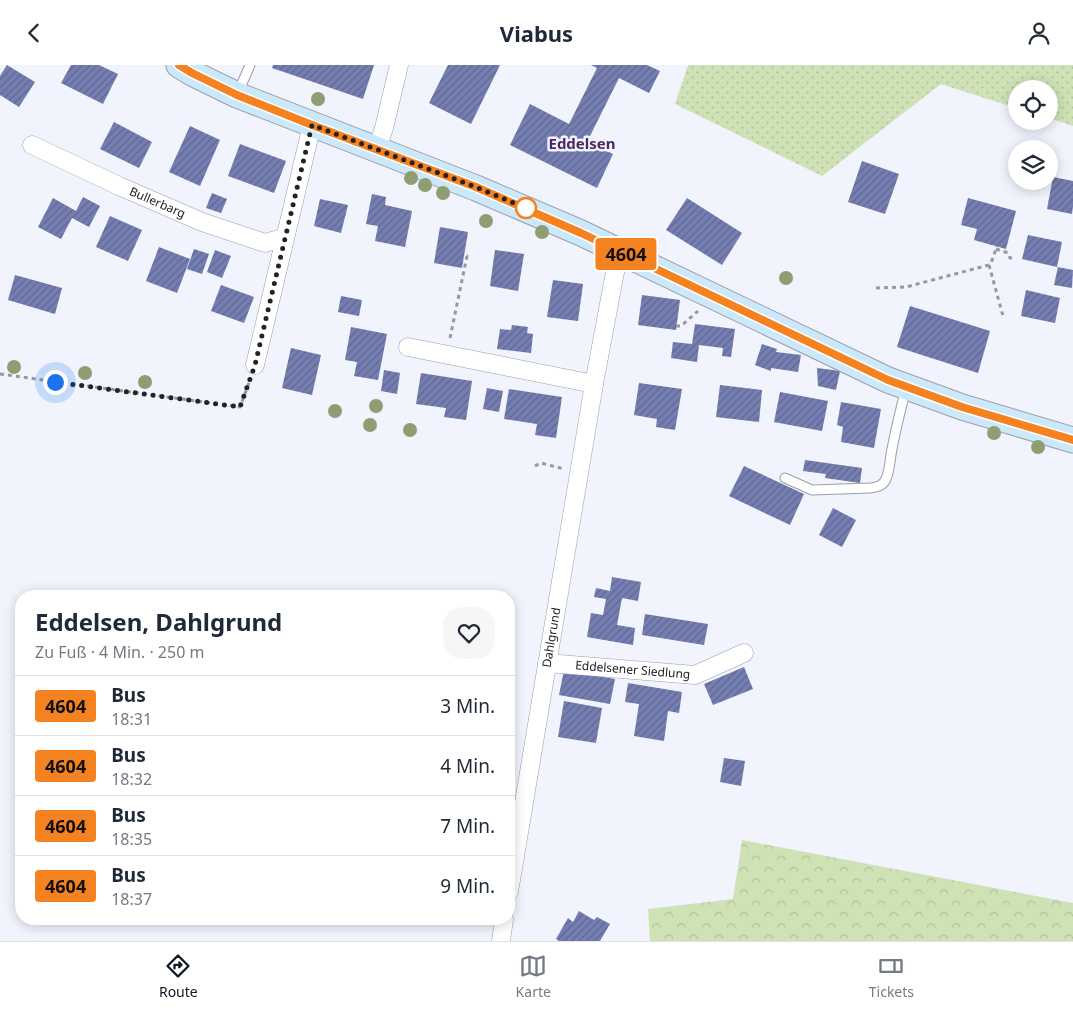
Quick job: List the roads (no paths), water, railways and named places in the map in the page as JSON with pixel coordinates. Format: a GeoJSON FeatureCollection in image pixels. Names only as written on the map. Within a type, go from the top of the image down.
{"type":"FeatureCollection","features":[{"type":"Feature","properties":{"kind":"street"},"geometry":{"type":"LineString","coordinates":[[179,65],[237,95],[524,208],[622,252],[888,380],[962,407],[1073,440]]}},
{"type":"Feature","properties":{"kind":"street"},"geometry":{"type":"LineString","coordinates":[[377,149],[400,65]]}},
{"type":"Feature","properties":{"kind":"street"},"geometry":{"type":"LineString","coordinates":[[255,365],[312,125]]}},
{"type":"Feature","properties":{"kind":"street","name":"Bullerbarg"},"geometry":{"type":"LineString","coordinates":[[32,145],[202,222],[265,243],[286,237]]}},
{"type":"Feature","properties":{"kind":"street","name":"Dahlgrund"},"geometry":{"type":"LineString","coordinates":[[515,856],[594,383],[615,272],[622,252]]}},
{"type":"Feature","properties":{"kind":"street"},"geometry":{"type":"LineString","coordinates":[[408,347],[594,383]]}},
{"type":"Feature","properties":{"kind":"street","name":"Eddelsener Siedlung"},"geometry":{"type":"LineString","coordinates":[[547,663],[695,675],[744,653]]}},
{"type":"Feature","properties":{"kind":"street"},"geometry":{"type":"LineString","coordinates":[[501,941],[503,925]]}},
{"type":"Feature","properties":{"kind":"lane"},"geometry":{"type":"LineString","coordinates":[[237,95],[250,65]]}},
{"type":"Feature","properties":{"kind":"lane"},"geometry":{"type":"LineString","coordinates":[[785,478],[812,490],[870,488],[882,484],[886,479],[899,413],[907,387]]}},
{"type":"Feature","properties":{"kind":"district","name":"Eddelsen"},"geometry":{"type":"Point","coordinates":[582,144]}}]}
